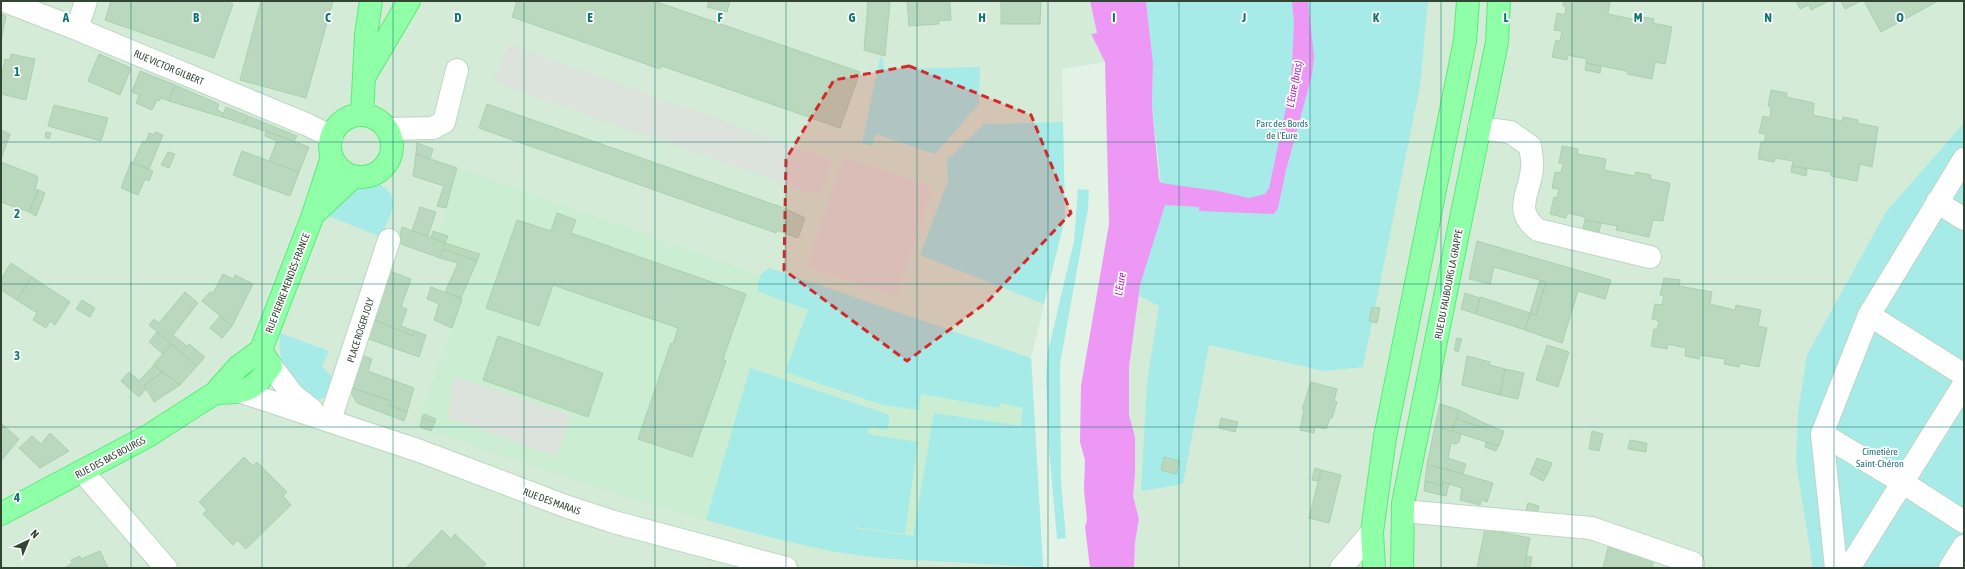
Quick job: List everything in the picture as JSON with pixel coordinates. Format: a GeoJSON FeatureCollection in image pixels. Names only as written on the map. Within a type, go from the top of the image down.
{"type":"FeatureCollection","features":[{"type":"Feature","properties":{"kind":"main road"},"geometry":{"type":"LineString","coordinates":[[362,115],[366,35],[371,1]]}},
{"type":"Feature","properties":{"kind":"main road"},"geometry":{"type":"LineString","coordinates":[[364,77],[409,1]]}},
{"type":"Feature","properties":{"kind":"main road"},"geometry":{"type":"LineString","coordinates":[[1374,568],[1372,532],[1385,437],[1465,41],[1468,1]]}},
{"type":"Feature","properties":{"kind":"main road","name":"RUE DU FAUBOURG LA GRAPPE"},"geometry":{"type":"LineString","coordinates":[[1402,567],[1403,503],[1497,42],[1499,1]]}},
{"type":"Feature","properties":{"kind":"main road"},"geometry":{"type":"LineString","coordinates":[[362,115],[376,119],[387,129],[392,146],[388,163],[376,174],[362,177],[354,176],[341,169],[332,147],[340,124],[347,119],[362,115]]}},
{"type":"Feature","properties":{"kind":"main road","name":"RUE PIERRE MENDÈS-FRANCE"},"geometry":{"type":"LineString","coordinates":[[266,358],[313,215],[332,147]]}},
{"type":"Feature","properties":{"kind":"main road","name":"RUE PIERRE MENDÈS-FRANCE"},"geometry":{"type":"LineString","coordinates":[[313,215],[354,176]]}},
{"type":"Feature","properties":{"kind":"main road","name":"RUE DES BAS BOURGS"},"geometry":{"type":"LineString","coordinates":[[215,394],[242,392],[257,384],[266,358]]}},
{"type":"Feature","properties":{"kind":"main road","name":"RUE DES BAS BOURGS"},"geometry":{"type":"LineString","coordinates":[[1,514],[83,472],[148,436],[215,394],[238,366],[266,358]]}},
{"type":"Feature","properties":{"kind":"street","name":"RUE VICTOR GILBERT"},"geometry":{"type":"LineString","coordinates":[[5,1],[77,29],[308,125],[332,147]]}},
{"type":"Feature","properties":{"kind":"street"},"geometry":{"type":"LineString","coordinates":[[77,29],[86,1]]}},
{"type":"Feature","properties":{"kind":"street"},"geometry":{"type":"LineString","coordinates":[[387,129],[432,128],[444,122],[457,70]]}},
{"type":"Feature","properties":{"kind":"street"},"geometry":{"type":"LineString","coordinates":[[1479,128],[1510,132],[1530,146],[1532,168],[1523,201],[1524,213],[1530,224],[1538,230],[1650,257]]}},
{"type":"Feature","properties":{"kind":"street"},"geometry":{"type":"LineString","coordinates":[[1836,568],[1822,434],[1869,315],[1937,202],[1962,165]]}},
{"type":"Feature","properties":{"kind":"street"},"geometry":{"type":"LineString","coordinates":[[1937,202],[1964,219]]}},
{"type":"Feature","properties":{"kind":"street","name":"PLACE ROGER JOLY"},"geometry":{"type":"LineString","coordinates":[[326,419],[389,240]]}},
{"type":"Feature","properties":{"kind":"street"},"geometry":{"type":"LineString","coordinates":[[1869,315],[1964,375]]}},
{"type":"Feature","properties":{"kind":"street","name":"RUE DES MARAIS"},"geometry":{"type":"LineString","coordinates":[[266,358],[293,395],[326,419]]}},
{"type":"Feature","properties":{"kind":"street"},"geometry":{"type":"LineString","coordinates":[[1849,568],[1964,384]]}},
{"type":"Feature","properties":{"kind":"street","name":"RUE DES MARAIS"},"geometry":{"type":"LineString","coordinates":[[242,392],[420,451],[572,508],[633,527],[786,568]]}},
{"type":"Feature","properties":{"kind":"street"},"geometry":{"type":"LineString","coordinates":[[1822,434],[1902,482],[1964,522]]}},
{"type":"Feature","properties":{"kind":"street"},"geometry":{"type":"LineString","coordinates":[[83,472],[166,568]]}},
{"type":"Feature","properties":{"kind":"street"},"geometry":{"type":"LineString","coordinates":[[1403,511],[1591,528],[1693,564],[1692,568]]}},
{"type":"Feature","properties":{"kind":"street"},"geometry":{"type":"LineString","coordinates":[[1342,568],[1372,532]]}},
{"type":"Feature","properties":{"kind":"street"},"geometry":{"type":"LineString","coordinates":[[1950,568],[1964,546]]}},
{"type":"Feature","properties":{"kind":"highlighted area"},"geometry":{"type":"Polygon","coordinates":[[[909,66],[1031,115],[1071,213],[987,302],[907,361],[784,270],[786,159],[834,80],[909,66]]]}},
{"type":"Feature","properties":{"kind":"shaded area"},"geometry":{"type":"Polygon","coordinates":[[[1,1],[1090,1],[1097,33],[1091,35],[1105,62],[1062,69],[1065,218],[1031,358],[1043,568],[1,568],[1,1]]]}},
{"type":"Feature","properties":{"kind":"shaded area"},"geometry":{"type":"Polygon","coordinates":[[[1146,1],[1964,1],[1964,568],[1134,568],[1135,542],[1139,519],[1133,496],[1135,474],[1129,415],[1129,368],[1138,295],[1159,180],[1153,63],[1146,1]]]}},
{"type":"Feature","properties":{"kind":"shaded area"},"geometry":{"type":"Polygon","coordinates":[[[508,44],[832,160],[819,196],[493,82],[508,44]]]}},
{"type":"Feature","properties":{"kind":"shaded area"},"geometry":{"type":"Polygon","coordinates":[[[844,157],[933,187],[896,297],[807,267],[844,157]]]}},
{"type":"Feature","properties":{"kind":"shaded area"},"geometry":{"type":"Polygon","coordinates":[[[457,168],[760,275],[769,268],[799,277],[1031,358],[1043,567],[878,558],[830,551],[769,537],[646,503],[415,426],[451,334],[462,299],[461,298],[477,261],[443,249],[447,237],[439,233],[457,168]]]}},
{"type":"Feature","properties":{"kind":"shaded area"},"geometry":{"type":"Polygon","coordinates":[[[453,376],[572,415],[556,457],[448,417],[453,376]]]}},
{"type":"Feature","properties":{"kind":"green space","name":"Parc des Bords de l'Eure"},"geometry":{"type":"Polygon","coordinates":[[[1146,1],[1428,1],[1420,86],[1363,367],[1324,371],[1209,345],[1183,484],[1141,491],[1147,382],[1159,306],[1138,295],[1161,183],[1152,106],[1153,63],[1146,1]]]}},
{"type":"Feature","properties":{"kind":"green space"},"geometry":{"type":"Polygon","coordinates":[[[880,58],[883,58],[884,69],[980,67],[979,104],[935,154],[876,134],[872,146],[862,143],[880,58]]]}},
{"type":"Feature","properties":{"kind":"green space"},"geometry":{"type":"Polygon","coordinates":[[[1063,122],[1065,218],[1044,304],[920,255],[948,181],[947,160],[984,124],[1063,122]]]}},
{"type":"Feature","properties":{"kind":"green space","name":"Cimetière Saint-Chéron"},"geometry":{"type":"Polygon","coordinates":[[[1964,123],[1964,568],[1813,568],[1796,463],[1798,412],[1807,355],[1886,212],[1964,123]]]}},
{"type":"Feature","properties":{"kind":"green space"},"geometry":{"type":"Polygon","coordinates":[[[374,182],[386,188],[393,200],[391,212],[381,237],[326,215],[348,190],[374,182]]]}},
{"type":"Feature","properties":{"kind":"green space"},"geometry":{"type":"Polygon","coordinates":[[[1078,189],[1089,190],[1088,209],[1060,364],[1061,482],[1066,538],[1057,539],[1049,450],[1046,378],[1048,351],[1074,241],[1078,189]]]}},
{"type":"Feature","properties":{"kind":"green space"},"geometry":{"type":"Polygon","coordinates":[[[769,268],[1031,358],[1043,567],[878,558],[830,551],[769,537],[706,520],[750,368],[890,415],[887,430],[869,427],[868,434],[918,442],[905,534],[854,528],[913,536],[934,413],[1021,426],[1023,408],[1000,403],[999,408],[921,394],[918,410],[883,405],[785,372],[808,310],[757,291],[760,275],[769,268]]]}},
{"type":"Feature","properties":{"kind":"green space"},"geometry":{"type":"Polygon","coordinates":[[[280,333],[329,351],[322,366],[334,379],[327,395],[317,400],[299,388],[292,381],[286,373],[280,355],[280,333]]]}},
{"type":"Feature","properties":{"kind":"water"},"geometry":{"type":"Polygon","coordinates":[[[1090,1],[1146,1],[1153,63],[1152,106],[1159,180],[1161,183],[1218,191],[1249,198],[1265,194],[1269,188],[1291,84],[1294,23],[1292,1],[1308,1],[1314,57],[1312,75],[1286,170],[1278,208],[1274,214],[1199,211],[1199,207],[1165,205],[1140,285],[1129,367],[1129,415],[1135,437],[1135,474],[1133,496],[1139,519],[1135,542],[1134,568],[1090,568],[1085,527],[1087,520],[1084,490],[1085,460],[1080,442],[1081,386],[1109,224],[1105,62],[1091,34],[1097,33],[1090,1]]]}},
{"type":"Feature","properties":{"kind":"building"},"geometry":{"type":"Polygon","coordinates":[[[111,1],[225,1],[233,4],[214,58],[105,20],[111,1]]]}},
{"type":"Feature","properties":{"kind":"building"},"geometry":{"type":"Polygon","coordinates":[[[261,1],[333,1],[306,98],[240,80],[261,1]]]}},
{"type":"Feature","properties":{"kind":"building"},"geometry":{"type":"Polygon","coordinates":[[[517,1],[654,1],[860,72],[840,128],[662,66],[660,69],[512,17],[517,1]]]}},
{"type":"Feature","properties":{"kind":"building"},"geometry":{"type":"Polygon","coordinates":[[[709,1],[730,1],[727,12],[707,7],[709,1]]]}},
{"type":"Feature","properties":{"kind":"building"},"geometry":{"type":"Polygon","coordinates":[[[868,1],[890,1],[885,56],[864,50],[868,1]]]}},
{"type":"Feature","properties":{"kind":"building"},"geometry":{"type":"Polygon","coordinates":[[[907,1],[950,1],[951,20],[938,21],[939,24],[909,26],[907,1]]]}},
{"type":"Feature","properties":{"kind":"building"},"geometry":{"type":"Polygon","coordinates":[[[1001,1],[1041,1],[1040,24],[1001,24],[1001,1]]]}},
{"type":"Feature","properties":{"kind":"building"},"geometry":{"type":"Polygon","coordinates":[[[1564,1],[1610,2],[1608,14],[1637,20],[1638,16],[1654,19],[1653,23],[1672,27],[1665,64],[1655,62],[1652,79],[1627,74],[1627,71],[1586,63],[1587,59],[1568,55],[1567,60],[1552,57],[1556,40],[1560,41],[1562,31],[1554,30],[1557,13],[1565,15],[1566,6],[1563,6],[1564,1]]]}},
{"type":"Feature","properties":{"kind":"building"},"geometry":{"type":"Polygon","coordinates":[[[1796,1],[1829,1],[1811,10],[1809,5],[1800,9],[1796,1]]]}},
{"type":"Feature","properties":{"kind":"building"},"geometry":{"type":"Polygon","coordinates":[[[1841,1],[1861,1],[1845,9],[1841,1]]]}},
{"type":"Feature","properties":{"kind":"building"},"geometry":{"type":"Polygon","coordinates":[[[1864,1],[1938,1],[1881,32],[1864,1]]]}},
{"type":"Feature","properties":{"kind":"building"},"geometry":{"type":"Polygon","coordinates":[[[1,14],[6,16],[1,41],[1,14]]]}},
{"type":"Feature","properties":{"kind":"building"},"geometry":{"type":"Polygon","coordinates":[[[11,54],[35,59],[26,100],[1,94],[1,79],[5,59],[10,60],[11,54]]]}},
{"type":"Feature","properties":{"kind":"building"},"geometry":{"type":"Polygon","coordinates":[[[99,54],[131,68],[120,95],[88,81],[99,54]]]}},
{"type":"Feature","properties":{"kind":"building"},"geometry":{"type":"Polygon","coordinates":[[[1586,63],[1601,66],[1600,73],[1585,70],[1586,63]]]}},
{"type":"Feature","properties":{"kind":"building"},"geometry":{"type":"Polygon","coordinates":[[[140,71],[175,85],[169,101],[161,98],[159,101],[157,100],[152,110],[136,103],[139,95],[132,92],[140,71]]]}},
{"type":"Feature","properties":{"kind":"building"},"geometry":{"type":"Polygon","coordinates":[[[175,85],[219,104],[217,110],[223,113],[222,117],[169,101],[175,85]]]}},
{"type":"Feature","properties":{"kind":"building"},"geometry":{"type":"Polygon","coordinates":[[[1771,90],[1787,93],[1786,97],[1814,103],[1813,115],[1842,121],[1843,117],[1858,120],[1857,123],[1878,127],[1872,167],[1860,164],[1857,181],[1831,176],[1831,172],[1792,166],[1793,161],[1775,158],[1774,162],[1758,159],[1761,142],[1764,143],[1766,134],[1759,133],[1763,116],[1770,118],[1771,107],[1768,106],[1771,90]]]}},
{"type":"Feature","properties":{"kind":"building"},"geometry":{"type":"Polygon","coordinates":[[[487,104],[784,208],[805,218],[798,238],[777,230],[776,233],[479,128],[487,104]]]}},
{"type":"Feature","properties":{"kind":"building"},"geometry":{"type":"Polygon","coordinates":[[[54,105],[108,118],[101,141],[48,126],[54,105]]]}},
{"type":"Feature","properties":{"kind":"building"},"geometry":{"type":"Polygon","coordinates":[[[226,107],[248,116],[244,124],[222,117],[226,107]]]}},
{"type":"Feature","properties":{"kind":"building"},"geometry":{"type":"Polygon","coordinates":[[[248,116],[297,136],[294,141],[244,124],[248,116]]]}},
{"type":"Feature","properties":{"kind":"building"},"geometry":{"type":"Polygon","coordinates":[[[1,130],[10,134],[1,159],[1,130]]]}},
{"type":"Feature","properties":{"kind":"building"},"geometry":{"type":"Polygon","coordinates":[[[266,131],[309,147],[299,172],[269,161],[277,141],[265,136],[266,131]]]}},
{"type":"Feature","properties":{"kind":"building"},"geometry":{"type":"Polygon","coordinates":[[[46,132],[51,133],[49,139],[45,137],[46,132]]]}},
{"type":"Feature","properties":{"kind":"building"},"geometry":{"type":"Polygon","coordinates":[[[155,132],[163,135],[149,169],[133,163],[143,141],[146,142],[149,133],[154,135],[155,132]]]}},
{"type":"Feature","properties":{"kind":"building"},"geometry":{"type":"Polygon","coordinates":[[[417,143],[433,149],[430,159],[416,154],[417,143]]]}},
{"type":"Feature","properties":{"kind":"building"},"geometry":{"type":"Polygon","coordinates":[[[1562,146],[1578,149],[1577,154],[1606,159],[1604,170],[1634,176],[1636,172],[1651,175],[1650,179],[1670,183],[1663,221],[1653,220],[1649,237],[1616,230],[1617,226],[1585,220],[1585,217],[1567,213],[1566,218],[1550,214],[1554,197],[1557,198],[1559,189],[1552,188],[1555,172],[1561,173],[1563,164],[1559,163],[1562,146]]]}},
{"type":"Feature","properties":{"kind":"building"},"geometry":{"type":"Polygon","coordinates":[[[242,151],[299,172],[290,196],[233,175],[242,151]]]}},
{"type":"Feature","properties":{"kind":"building"},"geometry":{"type":"Polygon","coordinates":[[[168,152],[175,154],[169,168],[161,165],[168,152]]]}},
{"type":"Feature","properties":{"kind":"building"},"geometry":{"type":"Polygon","coordinates":[[[416,154],[457,168],[446,208],[437,206],[444,186],[413,176],[416,154]]]}},
{"type":"Feature","properties":{"kind":"building"},"geometry":{"type":"Polygon","coordinates":[[[1,162],[37,176],[38,179],[35,189],[38,190],[29,212],[1,202],[1,162]]]}},
{"type":"Feature","properties":{"kind":"building"},"geometry":{"type":"Polygon","coordinates":[[[131,162],[153,171],[149,181],[145,179],[138,195],[121,188],[131,162]]]}},
{"type":"Feature","properties":{"kind":"building"},"geometry":{"type":"Polygon","coordinates":[[[1792,166],[1807,169],[1806,176],[1791,172],[1792,166]]]}},
{"type":"Feature","properties":{"kind":"building"},"geometry":{"type":"Polygon","coordinates":[[[38,190],[45,193],[36,216],[29,212],[38,190]]]}},
{"type":"Feature","properties":{"kind":"building"},"geometry":{"type":"Polygon","coordinates":[[[420,207],[436,212],[428,236],[412,231],[420,207]]]}},
{"type":"Feature","properties":{"kind":"building"},"geometry":{"type":"Polygon","coordinates":[[[557,213],[576,220],[571,233],[746,294],[723,359],[726,361],[692,457],[638,439],[671,343],[673,344],[678,328],[553,285],[539,326],[486,308],[517,220],[551,231],[557,213]]]}},
{"type":"Feature","properties":{"kind":"building"},"geometry":{"type":"Polygon","coordinates":[[[1585,220],[1601,223],[1599,232],[1583,228],[1585,220]]]}},
{"type":"Feature","properties":{"kind":"building"},"geometry":{"type":"Polygon","coordinates":[[[402,227],[445,243],[440,258],[398,243],[402,227]]]}},
{"type":"Feature","properties":{"kind":"building"},"geometry":{"type":"Polygon","coordinates":[[[433,231],[448,236],[445,243],[431,237],[433,231]]]}},
{"type":"Feature","properties":{"kind":"building"},"geometry":{"type":"Polygon","coordinates":[[[1477,241],[1611,280],[1605,299],[1578,291],[1562,343],[1525,330],[1530,313],[1536,315],[1546,282],[1494,267],[1490,284],[1469,279],[1477,241]]]}},
{"type":"Feature","properties":{"kind":"building"},"geometry":{"type":"Polygon","coordinates":[[[445,243],[480,254],[477,261],[443,249],[445,243]]]}},
{"type":"Feature","properties":{"kind":"building"},"geometry":{"type":"Polygon","coordinates":[[[443,249],[477,261],[461,298],[445,292],[458,263],[440,258],[443,249]]]}},
{"type":"Feature","properties":{"kind":"building"},"geometry":{"type":"Polygon","coordinates":[[[11,263],[32,277],[17,300],[1,290],[1,279],[11,263]]]}},
{"type":"Feature","properties":{"kind":"building"},"geometry":{"type":"Polygon","coordinates":[[[387,270],[411,279],[401,307],[407,309],[401,326],[415,331],[413,336],[370,318],[387,270]]]}},
{"type":"Feature","properties":{"kind":"building"},"geometry":{"type":"Polygon","coordinates":[[[223,274],[233,279],[235,275],[253,284],[232,326],[202,301],[210,292],[213,293],[223,274]]]}},
{"type":"Feature","properties":{"kind":"building"},"geometry":{"type":"Polygon","coordinates":[[[32,277],[70,302],[55,325],[50,321],[46,328],[33,320],[37,313],[17,300],[32,277]]]}},
{"type":"Feature","properties":{"kind":"building"},"geometry":{"type":"Polygon","coordinates":[[[1664,278],[1680,280],[1679,286],[1712,292],[1710,304],[1735,310],[1736,305],[1761,310],[1758,326],[1767,328],[1759,367],[1740,363],[1739,367],[1724,364],[1725,359],[1700,355],[1699,359],[1685,356],[1686,348],[1668,344],[1667,349],[1651,346],[1654,329],[1657,329],[1659,321],[1652,319],[1655,304],[1662,305],[1664,296],[1660,295],[1664,278]]]}},
{"type":"Feature","properties":{"kind":"building"},"geometry":{"type":"Polygon","coordinates":[[[1540,280],[1546,282],[1536,315],[1530,313],[1540,280]]]}},
{"type":"Feature","properties":{"kind":"building"},"geometry":{"type":"Polygon","coordinates":[[[431,287],[462,299],[452,328],[434,320],[439,304],[427,299],[431,287]]]}},
{"type":"Feature","properties":{"kind":"building"},"geometry":{"type":"Polygon","coordinates":[[[185,292],[198,303],[173,335],[187,346],[189,344],[205,357],[197,366],[149,325],[154,319],[159,323],[185,292]]]}},
{"type":"Feature","properties":{"kind":"building"},"geometry":{"type":"Polygon","coordinates":[[[1465,293],[1480,298],[1476,314],[1461,309],[1465,293]]]}},
{"type":"Feature","properties":{"kind":"building"},"geometry":{"type":"Polygon","coordinates":[[[1480,297],[1530,313],[1525,330],[1476,314],[1480,297]]]}},
{"type":"Feature","properties":{"kind":"building"},"geometry":{"type":"Polygon","coordinates":[[[82,300],[95,308],[90,317],[76,309],[82,300]]]}},
{"type":"Feature","properties":{"kind":"building"},"geometry":{"type":"Polygon","coordinates":[[[1372,307],[1380,308],[1377,323],[1369,321],[1372,307]]]}},
{"type":"Feature","properties":{"kind":"building"},"geometry":{"type":"Polygon","coordinates":[[[220,316],[232,326],[222,338],[210,328],[220,316]]]}},
{"type":"Feature","properties":{"kind":"building"},"geometry":{"type":"Polygon","coordinates":[[[370,318],[413,336],[415,331],[426,335],[419,357],[363,337],[370,318]]]}},
{"type":"Feature","properties":{"kind":"building"},"geometry":{"type":"Polygon","coordinates":[[[157,332],[171,344],[163,354],[149,342],[157,332]]]}},
{"type":"Feature","properties":{"kind":"building"},"geometry":{"type":"Polygon","coordinates":[[[498,336],[603,373],[588,417],[483,380],[498,336]]]}},
{"type":"Feature","properties":{"kind":"building"},"geometry":{"type":"Polygon","coordinates":[[[1457,338],[1462,339],[1458,352],[1454,350],[1457,338]]]}},
{"type":"Feature","properties":{"kind":"building"},"geometry":{"type":"Polygon","coordinates":[[[171,344],[197,366],[180,385],[153,365],[171,344]]]}},
{"type":"Feature","properties":{"kind":"building"},"geometry":{"type":"Polygon","coordinates":[[[1547,345],[1569,352],[1558,387],[1536,380],[1547,345]]]}},
{"type":"Feature","properties":{"kind":"building"},"geometry":{"type":"Polygon","coordinates":[[[358,354],[372,359],[368,371],[414,388],[407,412],[389,405],[391,401],[347,386],[358,354]]]}},
{"type":"Feature","properties":{"kind":"building"},"geometry":{"type":"Polygon","coordinates":[[[1467,356],[1490,362],[1489,365],[1505,369],[1500,395],[1462,385],[1467,356]]]}},
{"type":"Feature","properties":{"kind":"building"},"geometry":{"type":"Polygon","coordinates":[[[154,365],[163,372],[144,385],[146,389],[139,397],[121,381],[129,372],[139,381],[154,365]]]}},
{"type":"Feature","properties":{"kind":"building"},"geometry":{"type":"Polygon","coordinates":[[[1505,369],[1524,373],[1518,399],[1500,395],[1505,369]]]}},
{"type":"Feature","properties":{"kind":"building"},"geometry":{"type":"Polygon","coordinates":[[[163,372],[180,385],[154,402],[144,385],[163,372]]]}},
{"type":"Feature","properties":{"kind":"building"},"geometry":{"type":"Polygon","coordinates":[[[1311,382],[1337,389],[1334,401],[1337,402],[1332,418],[1330,418],[1326,429],[1315,427],[1314,433],[1300,430],[1304,410],[1302,409],[1311,382]]]}},
{"type":"Feature","properties":{"kind":"building"},"geometry":{"type":"Polygon","coordinates":[[[347,386],[391,401],[389,405],[407,412],[404,421],[357,403],[347,386]]]}},
{"type":"Feature","properties":{"kind":"building"},"geometry":{"type":"Polygon","coordinates":[[[1440,404],[1459,410],[1452,431],[1435,426],[1440,404]]]}},
{"type":"Feature","properties":{"kind":"building"},"geometry":{"type":"Polygon","coordinates":[[[1459,410],[1486,424],[1485,428],[1456,419],[1459,410]]]}},
{"type":"Feature","properties":{"kind":"building"},"geometry":{"type":"Polygon","coordinates":[[[424,414],[436,419],[435,422],[422,418],[424,414]]]}},
{"type":"Feature","properties":{"kind":"building"},"geometry":{"type":"Polygon","coordinates":[[[422,418],[435,422],[431,431],[420,427],[422,418]]]}},
{"type":"Feature","properties":{"kind":"building"},"geometry":{"type":"Polygon","coordinates":[[[1221,418],[1238,422],[1235,432],[1219,428],[1221,418]]]}},
{"type":"Feature","properties":{"kind":"building"},"geometry":{"type":"Polygon","coordinates":[[[1456,419],[1485,428],[1486,424],[1504,431],[1499,446],[1452,431],[1456,419]]]}},
{"type":"Feature","properties":{"kind":"building"},"geometry":{"type":"Polygon","coordinates":[[[1,423],[19,439],[1,461],[1,423]]]}},
{"type":"Feature","properties":{"kind":"building"},"geometry":{"type":"Polygon","coordinates":[[[1435,426],[1461,434],[1459,442],[1456,444],[1451,443],[1448,458],[1466,464],[1463,474],[1427,465],[1435,426]]]}},
{"type":"Feature","properties":{"kind":"building"},"geometry":{"type":"Polygon","coordinates":[[[1592,431],[1603,434],[1599,451],[1589,449],[1592,431]]]}},
{"type":"Feature","properties":{"kind":"building"},"geometry":{"type":"Polygon","coordinates":[[[50,433],[69,451],[40,468],[19,448],[32,436],[41,444],[50,433]]]}},
{"type":"Feature","properties":{"kind":"building"},"geometry":{"type":"Polygon","coordinates":[[[1630,440],[1647,443],[1646,452],[1628,449],[1630,440]]]}},
{"type":"Feature","properties":{"kind":"building"},"geometry":{"type":"Polygon","coordinates":[[[1486,442],[1498,446],[1496,451],[1485,447],[1486,442]]]}},
{"type":"Feature","properties":{"kind":"building"},"geometry":{"type":"Polygon","coordinates":[[[244,457],[253,466],[257,462],[287,492],[283,496],[291,505],[246,549],[237,540],[233,545],[203,514],[207,510],[199,502],[244,457]]]}},
{"type":"Feature","properties":{"kind":"building"},"geometry":{"type":"Polygon","coordinates":[[[1164,457],[1180,461],[1176,474],[1161,470],[1164,457]]]}},
{"type":"Feature","properties":{"kind":"building"},"geometry":{"type":"Polygon","coordinates":[[[1537,458],[1552,463],[1547,475],[1533,467],[1537,458]]]}},
{"type":"Feature","properties":{"kind":"building"},"geometry":{"type":"Polygon","coordinates":[[[1427,465],[1493,483],[1487,502],[1482,500],[1480,505],[1460,500],[1462,488],[1443,482],[1442,486],[1425,481],[1427,465]]]}},
{"type":"Feature","properties":{"kind":"building"},"geometry":{"type":"Polygon","coordinates":[[[1533,467],[1547,475],[1543,481],[1530,474],[1533,467]]]}},
{"type":"Feature","properties":{"kind":"building"},"geometry":{"type":"Polygon","coordinates":[[[1315,468],[1321,470],[1318,481],[1312,480],[1315,468]]]}},
{"type":"Feature","properties":{"kind":"building"},"geometry":{"type":"Polygon","coordinates":[[[1321,470],[1341,475],[1329,523],[1309,518],[1321,470]]]}},
{"type":"Feature","properties":{"kind":"building"},"geometry":{"type":"Polygon","coordinates":[[[1425,481],[1442,486],[1443,482],[1449,484],[1446,496],[1424,491],[1425,481]]]}},
{"type":"Feature","properties":{"kind":"building"},"geometry":{"type":"Polygon","coordinates":[[[1528,503],[1539,506],[1537,513],[1526,510],[1528,503]]]}},
{"type":"Feature","properties":{"kind":"building"},"geometry":{"type":"Polygon","coordinates":[[[1485,529],[1530,538],[1524,568],[1477,568],[1485,529]]]}},
{"type":"Feature","properties":{"kind":"building"},"geometry":{"type":"Polygon","coordinates":[[[442,530],[451,539],[455,534],[486,564],[482,568],[406,568],[442,530]]]}},
{"type":"Feature","properties":{"kind":"building"},"geometry":{"type":"Polygon","coordinates":[[[1610,540],[1656,552],[1652,568],[1603,568],[1610,540]]]}},
{"type":"Feature","properties":{"kind":"building"},"geometry":{"type":"Polygon","coordinates":[[[100,551],[108,568],[65,568],[72,563],[71,560],[80,556],[81,559],[100,551]]]}},
{"type":"Feature","properties":{"kind":"building"},"geometry":{"type":"Polygon","coordinates":[[[1527,556],[1532,557],[1530,568],[1524,568],[1527,556]]]}},
{"type":"Feature","properties":{"kind":"water label","name":"L'Eure (bras)"},"geometry":{"type":"Point","coordinates":[1294,84]}},
{"type":"Feature","properties":{"kind":"water label","name":"L'Eure"},"geometry":{"type":"Point","coordinates":[1120,284]}}]}
